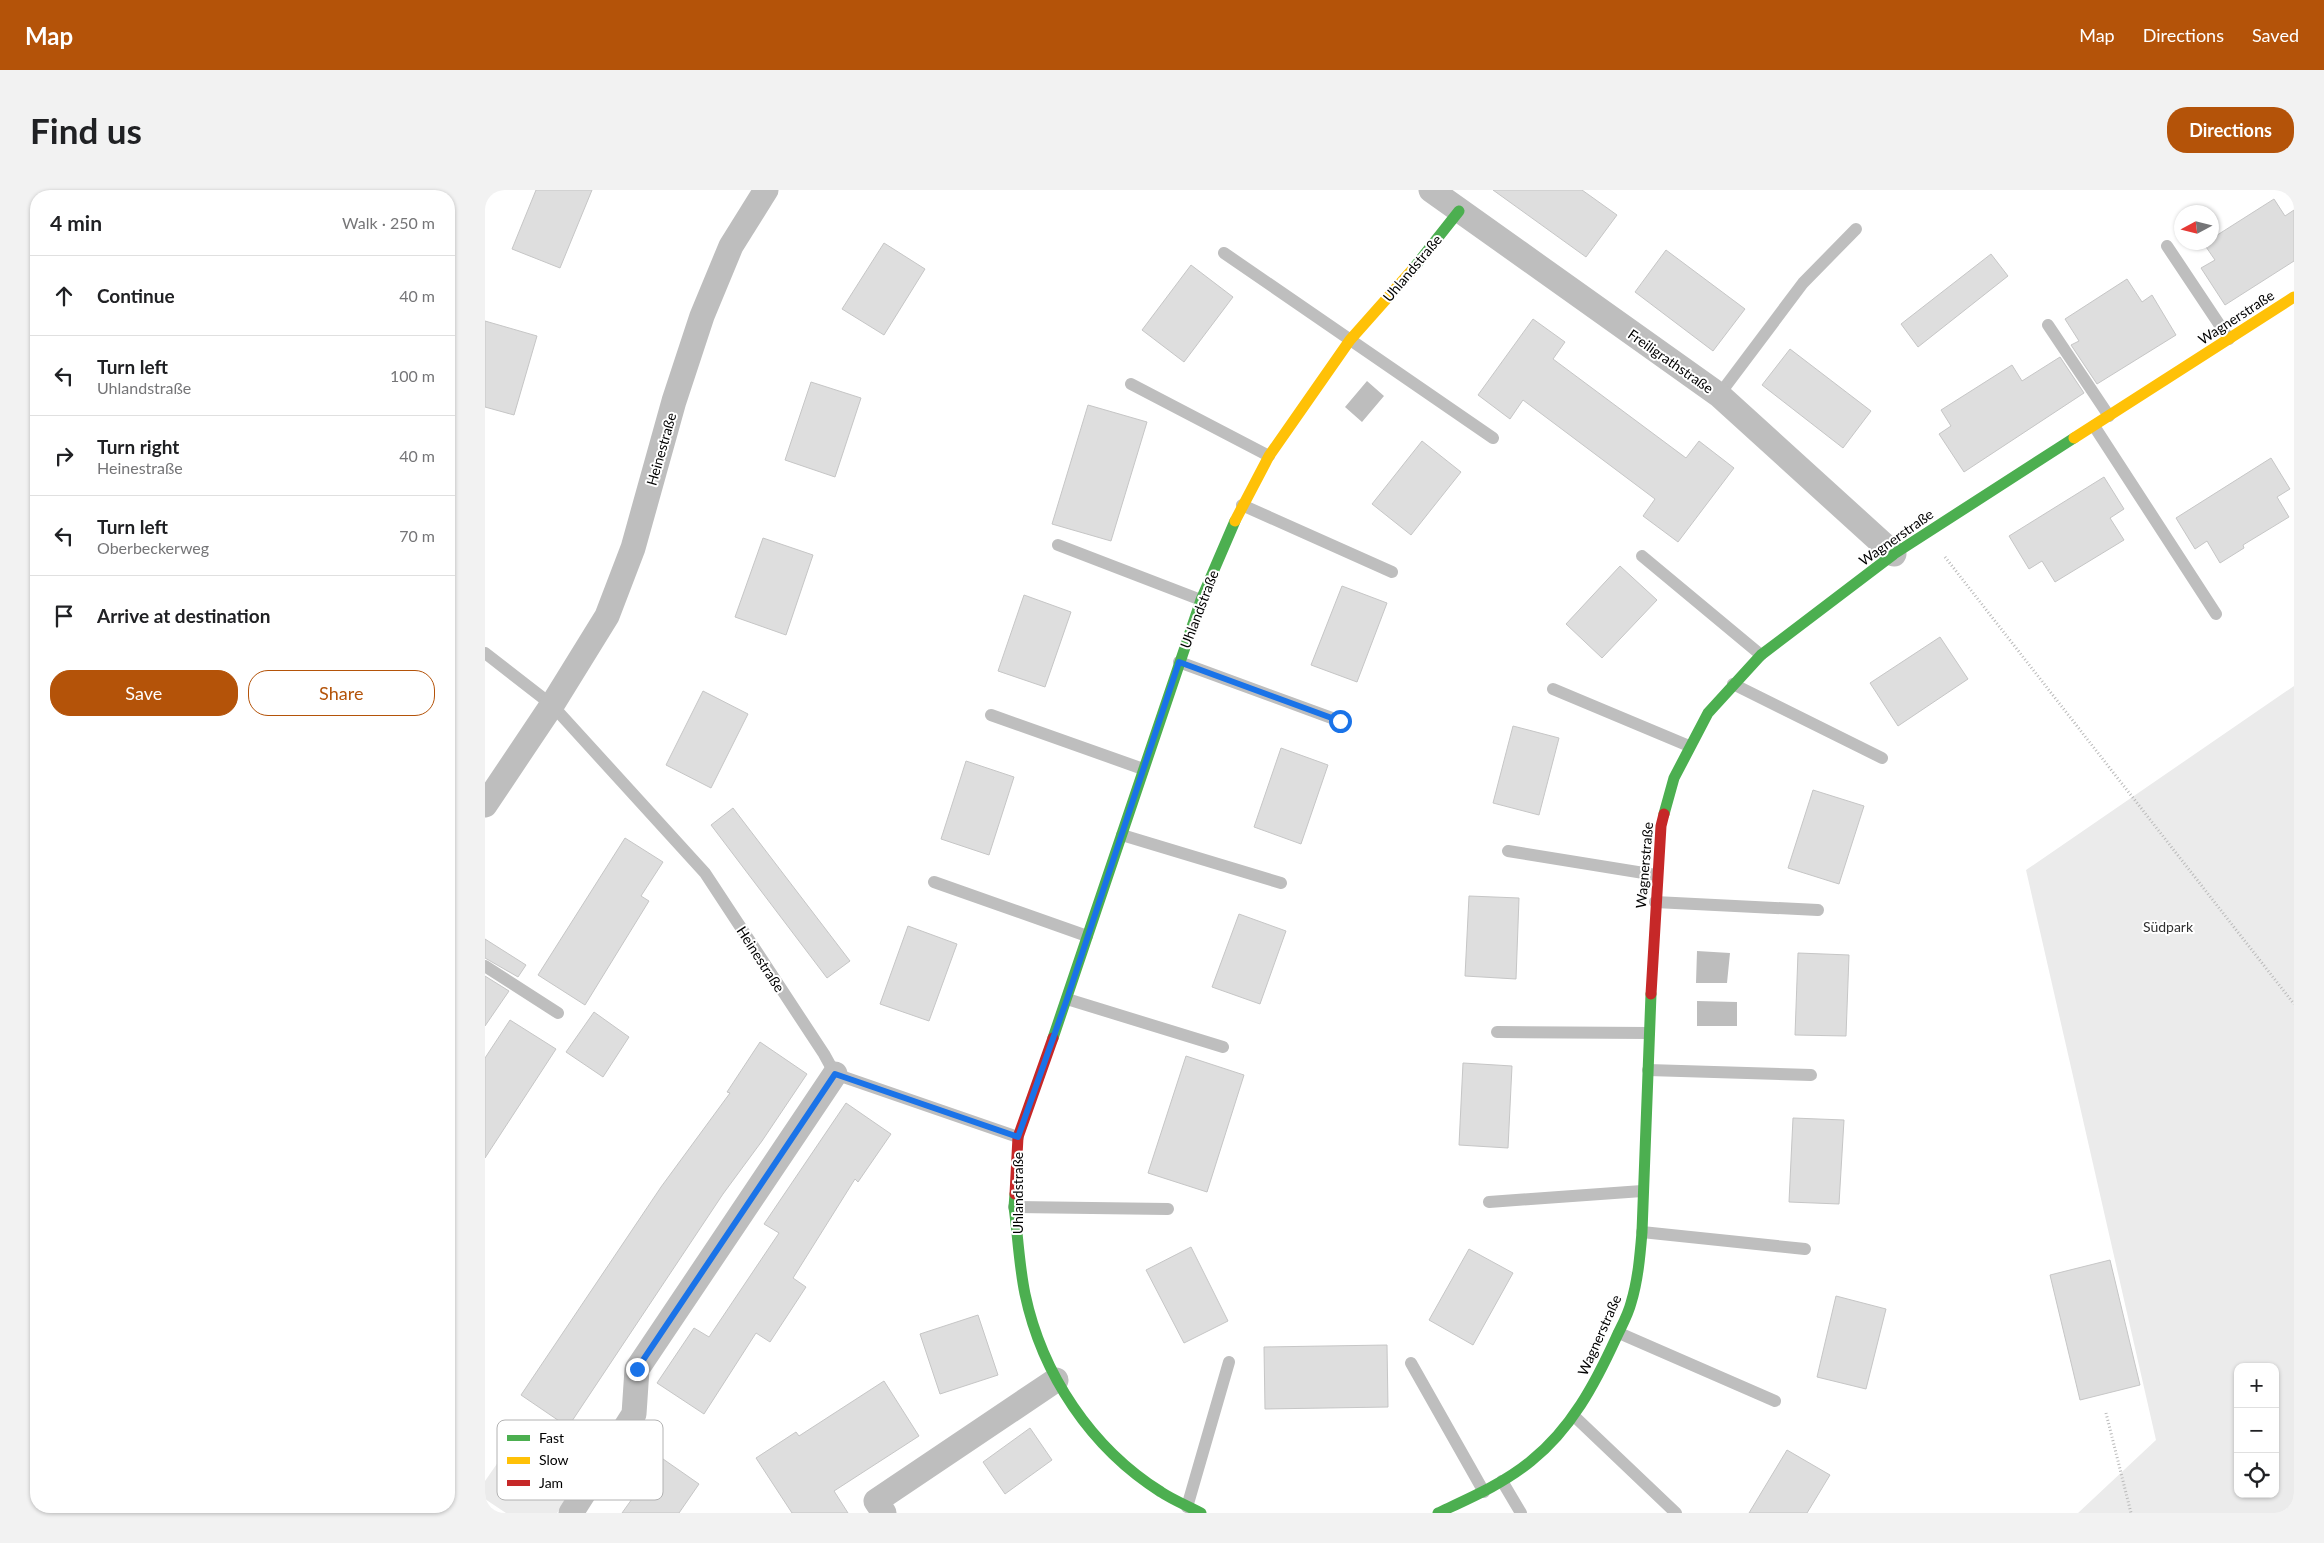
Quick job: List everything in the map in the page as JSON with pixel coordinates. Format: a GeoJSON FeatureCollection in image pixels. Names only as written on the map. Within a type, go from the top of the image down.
{"type":"FeatureCollection","features":[{"type":"Feature","properties":{"kind":"street","name":"Heinestraße"},"geometry":{"type":"LineString","coordinates":[[485,805],[607,616],[633,548],[674,401],[702,316],[731,246],[766,190]]}},
{"type":"Feature","properties":{"kind":"street","name":"Freiligrathstraße"},"geometry":{"type":"LineString","coordinates":[[1431,190],[1719,395],[1894,554]]}},
{"type":"Feature","properties":{"kind":"street","name":"Uhlandstraße"},"geometry":{"type":"LineString","coordinates":[[1187,1507],[1161,1492],[1128,1468],[1101,1443],[1078,1415],[1056,1380],[1039,1341],[1025,1294],[1017,1246],[1014,1207],[1018,1137],[1067,999],[1179,662],[1201,600],[1242,505],[1269,456],[1350,340],[1412,270],[1459,211]]}},
{"type":"Feature","properties":{"kind":"street","name":"Wagnerstraße"},"geometry":{"type":"LineString","coordinates":[[1438,1513],[1484,1492],[1502,1481],[1530,1462],[1557,1438],[1574,1416],[1597,1380],[1631,1304],[1639,1268],[1642,1232],[1656,875],[1661,826],[1674,778],[1689,746],[1708,713],[1761,655],[1894,554],[2294,297]]}},
{"type":"Feature","properties":{"kind":"street"},"geometry":{"type":"LineString","coordinates":[[630,1420],[634,1414],[637,1369],[835,1074]]}},
{"type":"Feature","properties":{"kind":"street"},"geometry":{"type":"LineString","coordinates":[[884,1513],[877,1501],[1056,1380]]}},
{"type":"Feature","properties":{"kind":"street"},"geometry":{"type":"LineString","coordinates":[[571,1513],[579,1500]]}},
{"type":"Feature","properties":{"kind":"street"},"geometry":{"type":"LineString","coordinates":[[1187,1507],[1201,1513]]}},
{"type":"Feature","properties":{"kind":"lane"},"geometry":{"type":"LineString","coordinates":[[1719,395],[1803,283],[1856,229]]}},
{"type":"Feature","properties":{"kind":"lane"},"geometry":{"type":"LineString","coordinates":[[2167,246],[2229,339]]}},
{"type":"Feature","properties":{"kind":"lane"},"geometry":{"type":"LineString","coordinates":[[1224,253],[1493,438]]}},
{"type":"Feature","properties":{"kind":"lane"},"geometry":{"type":"LineString","coordinates":[[2048,325],[2109,416]]}},
{"type":"Feature","properties":{"kind":"lane"},"geometry":{"type":"LineString","coordinates":[[1131,384],[1269,456]]}},
{"type":"Feature","properties":{"kind":"lane"},"geometry":{"type":"LineString","coordinates":[[2094,426],[2216,614]]}},
{"type":"Feature","properties":{"kind":"lane"},"geometry":{"type":"LineString","coordinates":[[1242,505],[1392,572]]}},
{"type":"Feature","properties":{"kind":"lane"},"geometry":{"type":"LineString","coordinates":[[1058,545],[1201,600]]}},
{"type":"Feature","properties":{"kind":"lane"},"geometry":{"type":"LineString","coordinates":[[1642,556],[1761,655]]}},
{"type":"Feature","properties":{"kind":"lane","name":"Heinestraße"},"geometry":{"type":"LineString","coordinates":[[485,653],[551,705],[705,873],[824,1054],[835,1074]]}},
{"type":"Feature","properties":{"kind":"lane"},"geometry":{"type":"LineString","coordinates":[[1179,662],[1340,721]]}},
{"type":"Feature","properties":{"kind":"lane"},"geometry":{"type":"LineString","coordinates":[[1733,684],[1881,758]]}},
{"type":"Feature","properties":{"kind":"lane"},"geometry":{"type":"LineString","coordinates":[[1553,689],[1689,746]]}},
{"type":"Feature","properties":{"kind":"lane"},"geometry":{"type":"LineString","coordinates":[[991,715],[1143,769]]}},
{"type":"Feature","properties":{"kind":"lane"},"geometry":{"type":"LineString","coordinates":[[1122,835],[1281,883]]}},
{"type":"Feature","properties":{"kind":"lane"},"geometry":{"type":"LineString","coordinates":[[1508,851],[1656,875]]}},
{"type":"Feature","properties":{"kind":"lane"},"geometry":{"type":"LineString","coordinates":[[934,882],[1087,936]]}},
{"type":"Feature","properties":{"kind":"lane"},"geometry":{"type":"LineString","coordinates":[[1655,902],[1818,910]]}},
{"type":"Feature","properties":{"kind":"lane"},"geometry":{"type":"LineString","coordinates":[[485,966],[559,1013]]}},
{"type":"Feature","properties":{"kind":"lane"},"geometry":{"type":"LineString","coordinates":[[1067,999],[1223,1047]]}},
{"type":"Feature","properties":{"kind":"lane"},"geometry":{"type":"LineString","coordinates":[[1497,1032],[1649,1033]]}},
{"type":"Feature","properties":{"kind":"lane"},"geometry":{"type":"LineString","coordinates":[[1648,1070],[1811,1075]]}},
{"type":"Feature","properties":{"kind":"lane"},"geometry":{"type":"LineString","coordinates":[[835,1074],[1018,1137]]}},
{"type":"Feature","properties":{"kind":"lane"},"geometry":{"type":"LineString","coordinates":[[1489,1202],[1643,1191]]}},
{"type":"Feature","properties":{"kind":"lane"},"geometry":{"type":"LineString","coordinates":[[1014,1207],[1168,1209]]}},
{"type":"Feature","properties":{"kind":"lane"},"geometry":{"type":"LineString","coordinates":[[1642,1232],[1805,1248]]}},
{"type":"Feature","properties":{"kind":"lane"},"geometry":{"type":"LineString","coordinates":[[1619,1334],[1775,1402]]}},
{"type":"Feature","properties":{"kind":"lane"},"geometry":{"type":"LineString","coordinates":[[1187,1507],[1229,1362]]}},
{"type":"Feature","properties":{"kind":"lane"},"geometry":{"type":"LineString","coordinates":[[1411,1363],[1484,1492]]}},
{"type":"Feature","properties":{"kind":"lane"},"geometry":{"type":"LineString","coordinates":[[1574,1416],[1676,1513]]}},
{"type":"Feature","properties":{"kind":"lane"},"geometry":{"type":"LineString","coordinates":[[1502,1481],[1521,1513]]}},
{"type":"Feature","properties":{"kind":"path"},"geometry":{"type":"LineString","coordinates":[[1927,533],[2294,1004]]}},
{"type":"Feature","properties":{"kind":"path"},"geometry":{"type":"LineString","coordinates":[[2106,1412],[2131,1513]]}},
{"type":"Feature","properties":{"kind":"green space","name":"Südpark"},"geometry":{"type":"Polygon","coordinates":[[[2294,686],[2294,1513],[2078,1513],[2156,1440],[2026,870],[2294,686]]]}},
{"type":"Feature","properties":{"kind":"green space"},"geometry":{"type":"Polygon","coordinates":[[[497,1464],[497,1500],[566,1500],[557,1513],[506,1513],[485,1499],[485,1481],[497,1464]]]}},
{"type":"Feature","properties":{"kind":"shaded area"},"geometry":{"type":"Polygon","coordinates":[[[1367,381],[1384,396],[1362,422],[1345,407],[1367,381]]]}},
{"type":"Feature","properties":{"kind":"shaded area"},"geometry":{"type":"Polygon","coordinates":[[[1697,951],[1730,953],[1727,983],[1696,983],[1697,951]]]}},
{"type":"Feature","properties":{"kind":"shaded area"},"geometry":{"type":"Polygon","coordinates":[[[1697,1001],[1737,1002],[1737,1026],[1697,1026],[1697,1001]]]}},
{"type":"Feature","properties":{"kind":"building"},"geometry":{"type":"Polygon","coordinates":[[[536,190],[592,190],[560,268],[512,249],[536,190]]]}},
{"type":"Feature","properties":{"kind":"building"},"geometry":{"type":"Polygon","coordinates":[[[1493,190],[1582,190],[1617,215],[1586,257],[1493,190]]]}},
{"type":"Feature","properties":{"kind":"building"},"geometry":{"type":"Polygon","coordinates":[[[2274,199],[2285,216],[2294,210],[2294,261],[2225,305],[2201,268],[2215,260],[2208,250],[2219,250],[2219,234],[2274,199]]]}},
{"type":"Feature","properties":{"kind":"building"},"geometry":{"type":"Polygon","coordinates":[[[884,243],[925,269],[884,335],[842,309],[884,243]]]}},
{"type":"Feature","properties":{"kind":"building"},"geometry":{"type":"Polygon","coordinates":[[[1666,250],[1745,309],[1713,351],[1635,292],[1666,250]]]}},
{"type":"Feature","properties":{"kind":"building"},"geometry":{"type":"Polygon","coordinates":[[[1991,254],[2008,276],[1918,347],[1901,324],[1991,254]]]}},
{"type":"Feature","properties":{"kind":"building"},"geometry":{"type":"Polygon","coordinates":[[[1191,265],[1233,297],[1184,362],[1142,330],[1191,265]]]}},
{"type":"Feature","properties":{"kind":"building"},"geometry":{"type":"Polygon","coordinates":[[[2127,279],[2142,302],[2152,295],[2176,335],[2097,384],[2071,345],[2079,341],[2065,319],[2127,279]]]}},
{"type":"Feature","properties":{"kind":"building"},"geometry":{"type":"Polygon","coordinates":[[[1533,319],[1565,342],[1553,359],[1686,458],[1699,441],[1734,468],[1678,542],[1643,516],[1655,499],[1523,400],[1510,419],[1478,395],[1533,319]]]}},
{"type":"Feature","properties":{"kind":"building"},"geometry":{"type":"Polygon","coordinates":[[[485,321],[537,336],[514,415],[485,407],[485,321]]]}},
{"type":"Feature","properties":{"kind":"building"},"geometry":{"type":"Polygon","coordinates":[[[1790,349],[1871,411],[1843,448],[1762,385],[1790,349]]]}},
{"type":"Feature","properties":{"kind":"building"},"geometry":{"type":"Polygon","coordinates":[[[2060,357],[2084,393],[1964,472],[1939,434],[1951,426],[1941,410],[2012,365],[2022,381],[2060,357]]]}},
{"type":"Feature","properties":{"kind":"building"},"geometry":{"type":"Polygon","coordinates":[[[811,382],[861,398],[835,477],[785,460],[811,382]]]}},
{"type":"Feature","properties":{"kind":"building"},"geometry":{"type":"Polygon","coordinates":[[[1088,405],[1147,422],[1111,541],[1052,524],[1088,405]]]}},
{"type":"Feature","properties":{"kind":"building"},"geometry":{"type":"Polygon","coordinates":[[[1422,441],[1461,472],[1411,535],[1372,504],[1422,441]]]}},
{"type":"Feature","properties":{"kind":"building"},"geometry":{"type":"Polygon","coordinates":[[[2271,458],[2290,489],[2277,497],[2289,517],[2243,545],[2244,548],[2220,563],[2207,541],[2195,549],[2176,518],[2271,458]]]}},
{"type":"Feature","properties":{"kind":"building"},"geometry":{"type":"Polygon","coordinates":[[[2104,477],[2124,509],[2110,518],[2124,540],[2055,582],[2042,561],[2029,569],[2009,536],[2104,477]]]}},
{"type":"Feature","properties":{"kind":"building"},"geometry":{"type":"Polygon","coordinates":[[[763,538],[813,555],[786,635],[735,617],[763,538]]]}},
{"type":"Feature","properties":{"kind":"building"},"geometry":{"type":"Polygon","coordinates":[[[1620,566],[1657,600],[1602,658],[1566,624],[1620,566]]]}},
{"type":"Feature","properties":{"kind":"building"},"geometry":{"type":"Polygon","coordinates":[[[1342,586],[1387,603],[1357,682],[1311,665],[1342,586]]]}},
{"type":"Feature","properties":{"kind":"building"},"geometry":{"type":"Polygon","coordinates":[[[1024,595],[1071,612],[1045,687],[998,671],[1024,595]]]}},
{"type":"Feature","properties":{"kind":"building"},"geometry":{"type":"Polygon","coordinates":[[[1940,637],[1968,679],[1898,726],[1870,683],[1940,637]]]}},
{"type":"Feature","properties":{"kind":"building"},"geometry":{"type":"Polygon","coordinates":[[[703,691],[748,714],[711,788],[666,765],[703,691]]]}},
{"type":"Feature","properties":{"kind":"building"},"geometry":{"type":"Polygon","coordinates":[[[1513,726],[1559,738],[1539,815],[1493,803],[1513,726]]]}},
{"type":"Feature","properties":{"kind":"building"},"geometry":{"type":"Polygon","coordinates":[[[1281,748],[1328,765],[1301,844],[1254,827],[1281,748]]]}},
{"type":"Feature","properties":{"kind":"building"},"geometry":{"type":"Polygon","coordinates":[[[966,761],[1014,777],[989,855],[941,839],[966,761]]]}},
{"type":"Feature","properties":{"kind":"building"},"geometry":{"type":"Polygon","coordinates":[[[1813,790],[1864,806],[1839,884],[1788,868],[1813,790]]]}},
{"type":"Feature","properties":{"kind":"building"},"geometry":{"type":"Polygon","coordinates":[[[733,808],[850,961],[827,978],[711,825],[733,808]]]}},
{"type":"Feature","properties":{"kind":"building"},"geometry":{"type":"Polygon","coordinates":[[[625,838],[663,862],[641,896],[649,901],[585,1005],[538,975],[625,838]]]}},
{"type":"Feature","properties":{"kind":"building"},"geometry":{"type":"Polygon","coordinates":[[[1469,896],[1519,898],[1516,979],[1465,976],[1469,896]]]}},
{"type":"Feature","properties":{"kind":"building"},"geometry":{"type":"Polygon","coordinates":[[[1239,914],[1286,931],[1260,1004],[1212,987],[1239,914]]]}},
{"type":"Feature","properties":{"kind":"building"},"geometry":{"type":"Polygon","coordinates":[[[908,926],[957,944],[929,1021],[880,1004],[908,926]]]}},
{"type":"Feature","properties":{"kind":"building"},"geometry":{"type":"Polygon","coordinates":[[[485,939],[526,965],[518,977],[485,958],[485,939]]]}},
{"type":"Feature","properties":{"kind":"building"},"geometry":{"type":"Polygon","coordinates":[[[1798,953],[1849,955],[1846,1036],[1795,1035],[1798,953]]]}},
{"type":"Feature","properties":{"kind":"building"},"geometry":{"type":"Polygon","coordinates":[[[485,976],[509,991],[485,1026],[485,976]]]}},
{"type":"Feature","properties":{"kind":"building"},"geometry":{"type":"Polygon","coordinates":[[[594,1012],[629,1037],[603,1077],[566,1052],[594,1012]]]}},
{"type":"Feature","properties":{"kind":"building"},"geometry":{"type":"Polygon","coordinates":[[[510,1020],[556,1049],[485,1158],[485,1058],[510,1020]]]}},
{"type":"Feature","properties":{"kind":"building"},"geometry":{"type":"Polygon","coordinates":[[[760,1042],[807,1074],[762,1141],[723,1194],[573,1420],[558,1420],[521,1395],[661,1187],[730,1093],[727,1092],[760,1042]]]}},
{"type":"Feature","properties":{"kind":"building"},"geometry":{"type":"Polygon","coordinates":[[[1186,1056],[1244,1075],[1207,1192],[1148,1173],[1186,1056]]]}},
{"type":"Feature","properties":{"kind":"building"},"geometry":{"type":"Polygon","coordinates":[[[1463,1063],[1512,1066],[1508,1148],[1459,1145],[1463,1063]]]}},
{"type":"Feature","properties":{"kind":"building"},"geometry":{"type":"Polygon","coordinates":[[[846,1103],[891,1134],[858,1182],[855,1179],[793,1278],[806,1287],[770,1342],[756,1333],[704,1414],[657,1383],[694,1328],[709,1337],[779,1233],[764,1224],[846,1103]]]}},
{"type":"Feature","properties":{"kind":"building"},"geometry":{"type":"Polygon","coordinates":[[[1793,1118],[1844,1120],[1839,1204],[1789,1202],[1793,1118]]]}},
{"type":"Feature","properties":{"kind":"building"},"geometry":{"type":"Polygon","coordinates":[[[1191,1247],[1228,1321],[1184,1343],[1146,1270],[1191,1247]]]}},
{"type":"Feature","properties":{"kind":"building"},"geometry":{"type":"Polygon","coordinates":[[[1469,1249],[1513,1273],[1473,1345],[1429,1320],[1469,1249]]]}},
{"type":"Feature","properties":{"kind":"building"},"geometry":{"type":"Polygon","coordinates":[[[2110,1260],[2140,1385],[2080,1400],[2050,1275],[2110,1260]]]}},
{"type":"Feature","properties":{"kind":"building"},"geometry":{"type":"Polygon","coordinates":[[[1836,1296],[1886,1309],[1866,1389],[1817,1377],[1836,1296]]]}},
{"type":"Feature","properties":{"kind":"building"},"geometry":{"type":"Polygon","coordinates":[[[978,1315],[998,1375],[940,1394],[920,1334],[978,1315]]]}},
{"type":"Feature","properties":{"kind":"building"},"geometry":{"type":"Polygon","coordinates":[[[1387,1345],[1388,1407],[1265,1409],[1264,1347],[1387,1345]]]}},
{"type":"Feature","properties":{"kind":"building"},"geometry":{"type":"Polygon","coordinates":[[[884,1381],[919,1436],[834,1491],[848,1513],[792,1513],[756,1458],[796,1432],[799,1436],[884,1381]]]}},
{"type":"Feature","properties":{"kind":"building"},"geometry":{"type":"Polygon","coordinates":[[[1030,1428],[1052,1460],[1005,1494],[983,1462],[1030,1428]]]}},
{"type":"Feature","properties":{"kind":"building"},"geometry":{"type":"Polygon","coordinates":[[[1787,1450],[1830,1475],[1807,1513],[1749,1513],[1787,1450]]]}},
{"type":"Feature","properties":{"kind":"building"},"geometry":{"type":"Polygon","coordinates":[[[663,1459],[699,1484],[679,1513],[622,1513],[631,1500],[663,1500],[663,1459]]]}},
{"type":"Feature","properties":{"kind":"traffic: fast"},"geometry":{"type":"LineString","coordinates":[[1413,269],[1459,211]]}},
{"type":"Feature","properties":{"kind":"traffic: fast"},"geometry":{"type":"LineString","coordinates":[[1664,814],[1674,778],[1708,713],[1761,655],[1894,554],[2074,438]]}},
{"type":"Feature","properties":{"kind":"traffic: fast"},"geometry":{"type":"LineString","coordinates":[[1053,1038],[1201,600],[1235,521]]}},
{"type":"Feature","properties":{"kind":"traffic: fast"},"geometry":{"type":"LineString","coordinates":[[1438,1513],[1509,1477],[1531,1461],[1558,1435],[1581,1405],[1608,1355],[1628,1312],[1637,1277],[1642,1232],[1651,994]]}},
{"type":"Feature","properties":{"kind":"traffic: fast"},"geometry":{"type":"LineString","coordinates":[[1015,1194],[1014,1207],[1025,1294],[1033,1324],[1057,1380],[1073,1406],[1113,1454],[1161,1492],[1201,1513]]}},
{"type":"Feature","properties":{"kind":"traffic: slow"},"geometry":{"type":"LineString","coordinates":[[1235,521],[1269,456],[1350,340],[1413,269]]}},
{"type":"Feature","properties":{"kind":"traffic: slow"},"geometry":{"type":"LineString","coordinates":[[2074,438],[2294,297]]}},
{"type":"Feature","properties":{"kind":"traffic: jam"},"geometry":{"type":"LineString","coordinates":[[1651,994],[1661,826],[1664,814]]}},
{"type":"Feature","properties":{"kind":"traffic: jam"},"geometry":{"type":"LineString","coordinates":[[1015,1194],[1018,1137],[1053,1038]]}},
{"type":"Feature","properties":{"kind":"route"},"geometry":{"type":"LineString","coordinates":[[637,1369],[835,1074],[1018,1137],[1067,999],[1179,662],[1340,721]]}}]}
